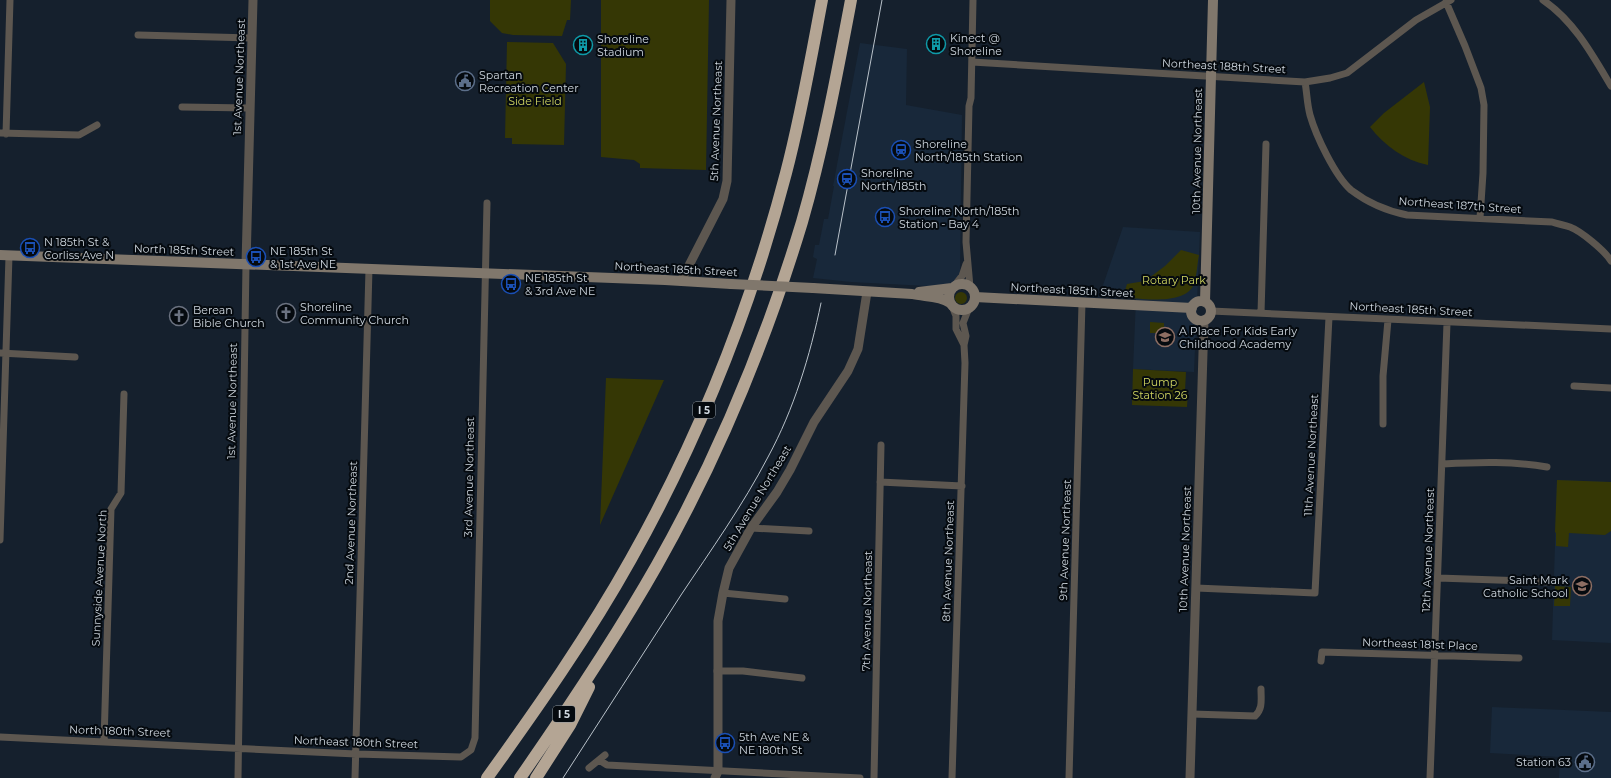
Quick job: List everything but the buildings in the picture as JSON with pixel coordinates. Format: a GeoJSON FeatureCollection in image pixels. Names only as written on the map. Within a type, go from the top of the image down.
{"type":"FeatureCollection","features":[{"type":"Feature","properties":{"kind":"highway","name":"I 5"},"geometry":{"type":"LineString","coordinates":[[487,778],[564,669],[606,603],[662,501],[703,413],[741,316],[775,213],[800,114],[822,0]]}},
{"type":"Feature","properties":{"kind":"highway","name":"I 5"},"geometry":{"type":"LineString","coordinates":[[520,778],[607,648],[654,570],[717,447],[756,356],[786,270],[807,200],[828,118],[851,0]]}},
{"type":"Feature","properties":{"kind":"highway"},"geometry":{"type":"LineString","coordinates":[[536,778],[576,715],[607,648]]}},
{"type":"Feature","properties":{"kind":"main road","name":"10th Avenue Northeast"},"geometry":{"type":"LineString","coordinates":[[1208,306],[1213,0]]}},
{"type":"Feature","properties":{"kind":"main road","name":"North 185th Street"},"geometry":{"type":"LineString","coordinates":[[5,255],[246,264]]}},
{"type":"Feature","properties":{"kind":"main road","name":"Northeast 185th Street"},"geometry":{"type":"LineString","coordinates":[[246,264],[681,281],[813,288],[912,294],[923,297],[941,298],[951,305]]}},
{"type":"Feature","properties":{"kind":"main road"},"geometry":{"type":"LineString","coordinates":[[963,284],[970,287],[973,290],[975,297],[974,302],[969,308],[960,310],[951,305],[949,295],[954,286],[963,284]]}},
{"type":"Feature","properties":{"kind":"main road","name":"Northeast 185th Street"},"geometry":{"type":"LineString","coordinates":[[912,294],[922,290],[936,290],[954,286]]}},
{"type":"Feature","properties":{"kind":"main road","name":"Northeast 185th Street"},"geometry":{"type":"LineString","coordinates":[[975,297],[1192,308]]}},
{"type":"Feature","properties":{"kind":"main road"},"geometry":{"type":"LineString","coordinates":[[1198,302],[1208,306],[1209,317],[1204,320],[1195,319],[1192,314],[1192,308],[1198,302]]}},
{"type":"Feature","properties":{"kind":"street"},"geometry":{"type":"LineString","coordinates":[[10,0],[3,133],[79,135],[97,125]]}},
{"type":"Feature","properties":{"kind":"street","name":"1st Avenue Northeast"},"geometry":{"type":"LineString","coordinates":[[238,778],[246,264],[253,0]]}},
{"type":"Feature","properties":{"kind":"street","name":"5th Avenue Northeast"},"geometry":{"type":"LineString","coordinates":[[681,281],[723,199],[727,181],[731,0]]}},
{"type":"Feature","properties":{"kind":"street"},"geometry":{"type":"LineString","coordinates":[[970,287],[967,260],[969,106],[971,98],[973,0]]}},
{"type":"Feature","properties":{"kind":"street"},"geometry":{"type":"LineString","coordinates":[[1543,0],[1554,8],[1572,27],[1611,86]]}},
{"type":"Feature","properties":{"kind":"street"},"geometry":{"type":"LineString","coordinates":[[1448,1],[1481,88],[1484,105],[1484,173],[1480,218]]}},
{"type":"Feature","properties":{"kind":"street","name":"Northeast 188th Street"},"geometry":{"type":"LineString","coordinates":[[972,62],[1305,82],[1330,78],[1347,73],[1416,20],[1448,1]]}},
{"type":"Feature","properties":{"kind":"street"},"geometry":{"type":"LineString","coordinates":[[138,35],[252,38]]}},
{"type":"Feature","properties":{"kind":"street","name":"Northeast 187th Street"},"geometry":{"type":"LineString","coordinates":[[1305,82],[1310,116],[1337,174],[1351,190],[1372,204],[1390,211],[1407,215],[1552,222],[1572,228],[1589,240],[1610,259]]}},
{"type":"Feature","properties":{"kind":"street"},"geometry":{"type":"LineString","coordinates":[[182,107],[250,108]]}},
{"type":"Feature","properties":{"kind":"street"},"geometry":{"type":"LineString","coordinates":[[1261,313],[1266,144]]}},
{"type":"Feature","properties":{"kind":"street","name":"3rd Avenue Northeast"},"geometry":{"type":"LineString","coordinates":[[471,750],[475,738],[486,203]]}},
{"type":"Feature","properties":{"kind":"street"},"geometry":{"type":"LineString","coordinates":[[0,540],[5,255]]}},
{"type":"Feature","properties":{"kind":"street"},"geometry":{"type":"LineString","coordinates":[[954,286],[962,276],[967,260]]}},
{"type":"Feature","properties":{"kind":"street","name":"2nd Avenue Northeast"},"geometry":{"type":"LineString","coordinates":[[355,778],[369,269]]}},
{"type":"Feature","properties":{"kind":"street","name":"5th Avenue Northeast"},"geometry":{"type":"LineString","coordinates":[[717,775],[718,621],[722,594],[729,568],[751,528],[777,492],[790,470],[814,422],[848,371],[858,349],[867,292]]}},
{"type":"Feature","properties":{"kind":"street","name":"9th Avenue Northeast"},"geometry":{"type":"LineString","coordinates":[[1069,778],[1082,302]]}},
{"type":"Feature","properties":{"kind":"street","name":"8th Avenue Northeast"},"geometry":{"type":"LineString","coordinates":[[951,305],[956,316],[956,329],[964,345]]}},
{"type":"Feature","properties":{"kind":"street","name":"Northeast 185th Street"},"geometry":{"type":"LineString","coordinates":[[1208,306],[1261,313],[1329,317],[1611,329]]}},
{"type":"Feature","properties":{"kind":"street","name":"8th Avenue Northeast"},"geometry":{"type":"LineString","coordinates":[[952,778],[962,486],[965,363],[964,345],[966,336],[963,323],[969,308]]}},
{"type":"Feature","properties":{"kind":"street","name":"11th Avenue Northeast"},"geometry":{"type":"LineString","coordinates":[[1196,588],[1315,593],[1329,317]]}},
{"type":"Feature","properties":{"kind":"street","name":"10th Avenue Northeast"},"geometry":{"type":"LineString","coordinates":[[1190,778],[1204,320]]}},
{"type":"Feature","properties":{"kind":"street"},"geometry":{"type":"LineString","coordinates":[[1383,424],[1383,376],[1388,320]]}},
{"type":"Feature","properties":{"kind":"street","name":"12th Avenue Northeast"},"geometry":{"type":"LineString","coordinates":[[1430,778],[1443,464],[1447,323]]}},
{"type":"Feature","properties":{"kind":"street"},"geometry":{"type":"LineString","coordinates":[[3,353],[74,357]]}},
{"type":"Feature","properties":{"kind":"street"},"geometry":{"type":"LineString","coordinates":[[1574,386],[1611,388]]}},
{"type":"Feature","properties":{"kind":"street","name":"Sunnyside Avenue North"},"geometry":{"type":"LineString","coordinates":[[104,742],[111,509],[121,493],[124,394]]}},
{"type":"Feature","properties":{"kind":"street","name":"7th Avenue Northeast"},"geometry":{"type":"LineString","coordinates":[[874,778],[881,445]]}},
{"type":"Feature","properties":{"kind":"street"},"geometry":{"type":"LineString","coordinates":[[1443,464],[1489,462],[1527,464],[1547,467]]}},
{"type":"Feature","properties":{"kind":"street"},"geometry":{"type":"LineString","coordinates":[[880,482],[962,486]]}},
{"type":"Feature","properties":{"kind":"street"},"geometry":{"type":"LineString","coordinates":[[751,528],[809,531]]}},
{"type":"Feature","properties":{"kind":"street"},"geometry":{"type":"LineString","coordinates":[[1438,578],[1551,582]]}},
{"type":"Feature","properties":{"kind":"street"},"geometry":{"type":"LineString","coordinates":[[722,594],[785,600]]}},
{"type":"Feature","properties":{"kind":"street","name":"Northeast 181st Place"},"geometry":{"type":"LineString","coordinates":[[1321,661],[1322,652],[1519,658]]}},
{"type":"Feature","properties":{"kind":"street"},"geometry":{"type":"LineString","coordinates":[[717,671],[743,671],[802,678]]}},
{"type":"Feature","properties":{"kind":"street"},"geometry":{"type":"LineString","coordinates":[[1192,714],[1255,716],[1260,712],[1261,689]]}},
{"type":"Feature","properties":{"kind":"street","name":"North 180th Street"},"geometry":{"type":"LineString","coordinates":[[0,737],[238,747]]}},
{"type":"Feature","properties":{"kind":"street","name":"Northeast 180th Street"},"geometry":{"type":"LineString","coordinates":[[238,747],[356,754],[461,757],[471,750]]}},
{"type":"Feature","properties":{"kind":"street"},"geometry":{"type":"LineString","coordinates":[[589,768],[605,755]]}},
{"type":"Feature","properties":{"kind":"street"},"geometry":{"type":"LineString","coordinates":[[598,760],[607,765],[717,775],[860,778]]}},
{"type":"Feature","properties":{"kind":"shaded area","name":"Shoreline North/185th Station"},"geometry":{"type":"Polygon","coordinates":[[[860,43],[907,49],[906,105],[962,115],[960,274],[953,284],[946,287],[851,282],[813,278],[817,259],[813,257],[815,245],[819,245],[824,219],[828,219],[860,43]]]}},
{"type":"Feature","properties":{"kind":"shaded area"},"geometry":{"type":"Polygon","coordinates":[[[1123,227],[1200,232],[1194,372],[1133,369],[1136,299],[1100,294],[1123,227]]]}},
{"type":"Feature","properties":{"kind":"shaded area","name":"Saint Mark Catholic School"},"geometry":{"type":"Polygon","coordinates":[[[1557,480],[1611,482],[1611,643],[1552,640],[1557,480]]]}},
{"type":"Feature","properties":{"kind":"shaded area"},"geometry":{"type":"Polygon","coordinates":[[[1492,707],[1611,712],[1611,778],[1559,778],[1560,757],[1490,753],[1492,707]]]}},
{"type":"Feature","properties":{"kind":"green space"},"geometry":{"type":"Polygon","coordinates":[[[490,0],[571,0],[570,20],[567,20],[562,36],[513,35],[502,33],[490,21],[490,0]]]}},
{"type":"Feature","properties":{"kind":"green space"},"geometry":{"type":"Polygon","coordinates":[[[601,0],[709,0],[706,170],[640,168],[640,164],[634,160],[601,157],[601,0]]]}},
{"type":"Feature","properties":{"kind":"green space","name":"Side Field"},"geometry":{"type":"Polygon","coordinates":[[[507,42],[553,43],[566,64],[564,145],[512,144],[512,138],[505,138],[507,42]]]}},
{"type":"Feature","properties":{"kind":"green space"},"geometry":{"type":"Polygon","coordinates":[[[1424,82],[1430,107],[1428,165],[1403,156],[1382,140],[1370,127],[1384,113],[1424,82]]]}},
{"type":"Feature","properties":{"kind":"green space","name":"Rotary Park"},"geometry":{"type":"Polygon","coordinates":[[[1181,250],[1199,255],[1193,286],[1188,292],[1180,296],[1161,299],[1123,297],[1127,284],[1145,281],[1165,266],[1181,250]]]}},
{"type":"Feature","properties":{"kind":"green space"},"geometry":{"type":"Polygon","coordinates":[[[963,292],[966,293],[966,303],[959,304],[956,303],[955,296],[956,293],[963,292]]]}},
{"type":"Feature","properties":{"kind":"green space"},"geometry":{"type":"Polygon","coordinates":[[[1150,322],[1164,323],[1164,333],[1150,333],[1150,322]]]}},
{"type":"Feature","properties":{"kind":"green space","name":"Pump Station 26"},"geometry":{"type":"Polygon","coordinates":[[[1133,369],[1186,372],[1185,391],[1188,392],[1187,407],[1132,405],[1133,369]]]}},
{"type":"Feature","properties":{"kind":"green space"},"geometry":{"type":"Polygon","coordinates":[[[606,378],[664,380],[600,525],[606,378]]]}},
{"type":"Feature","properties":{"kind":"green space"},"geometry":{"type":"Polygon","coordinates":[[[1557,480],[1611,482],[1611,531],[1605,535],[1569,533],[1568,547],[1556,546],[1555,532],[1557,480]]]}},
{"type":"Feature","properties":{"kind":"green space"},"geometry":{"type":"Polygon","coordinates":[[[1555,586],[1571,587],[1570,606],[1554,606],[1555,586]]]}},
{"type":"Feature","properties":{"kind":"tram line"},"geometry":{"type":"LineString","coordinates":[[835,255],[882,0]]}},
{"type":"Feature","properties":{"kind":"tram line"},"geometry":{"type":"LineString","coordinates":[[563,778],[726,527],[758,475],[786,420],[800,382],[812,343],[821,303]]}},
{"type":"Feature","properties":{"kind":"place","name":"Kinect @ Shoreline"},"geometry":{"type":"Point","coordinates":[936,44]}},
{"type":"Feature","properties":{"kind":"place","name":"Shoreline Stadium"},"geometry":{"type":"Point","coordinates":[583,45]}},
{"type":"Feature","properties":{"kind":"place","name":"Spartan Recreation Center"},"geometry":{"type":"Point","coordinates":[465,81]}},
{"type":"Feature","properties":{"kind":"place","name":"Shoreline North/185th Station"},"geometry":{"type":"Point","coordinates":[901,150]}},
{"type":"Feature","properties":{"kind":"place","name":"Shoreline North/185th"},"geometry":{"type":"Point","coordinates":[847,179]}},
{"type":"Feature","properties":{"kind":"place","name":"Shoreline North/185th Station - Bay 4"},"geometry":{"type":"Point","coordinates":[885,217]}},
{"type":"Feature","properties":{"kind":"place","name":"N 185th St & Corliss Ave N"},"geometry":{"type":"Point","coordinates":[30,248]}},
{"type":"Feature","properties":{"kind":"place","name":"NE 185th St & 1st Ave NE"},"geometry":{"type":"Point","coordinates":[256,257]}},
{"type":"Feature","properties":{"kind":"place","name":"NE 185th St & 3rd Ave NE"},"geometry":{"type":"Point","coordinates":[511,284]}},
{"type":"Feature","properties":{"kind":"place","name":"Shoreline Community Church"},"geometry":{"type":"Point","coordinates":[286,313]}},
{"type":"Feature","properties":{"kind":"place","name":"Berean Bible Church"},"geometry":{"type":"Point","coordinates":[179,316]}},
{"type":"Feature","properties":{"kind":"place","name":"A Place For Kids Early Childhood Academy"},"geometry":{"type":"Point","coordinates":[1165,337]}},
{"type":"Feature","properties":{"kind":"place","name":"Saint Mark Catholic School"},"geometry":{"type":"Point","coordinates":[1582,586]}},
{"type":"Feature","properties":{"kind":"place","name":"5th Ave NE & NE 180th St"},"geometry":{"type":"Point","coordinates":[725,743]}},
{"type":"Feature","properties":{"kind":"place","name":"Station 63"},"geometry":{"type":"Point","coordinates":[1585,762]}}]}
